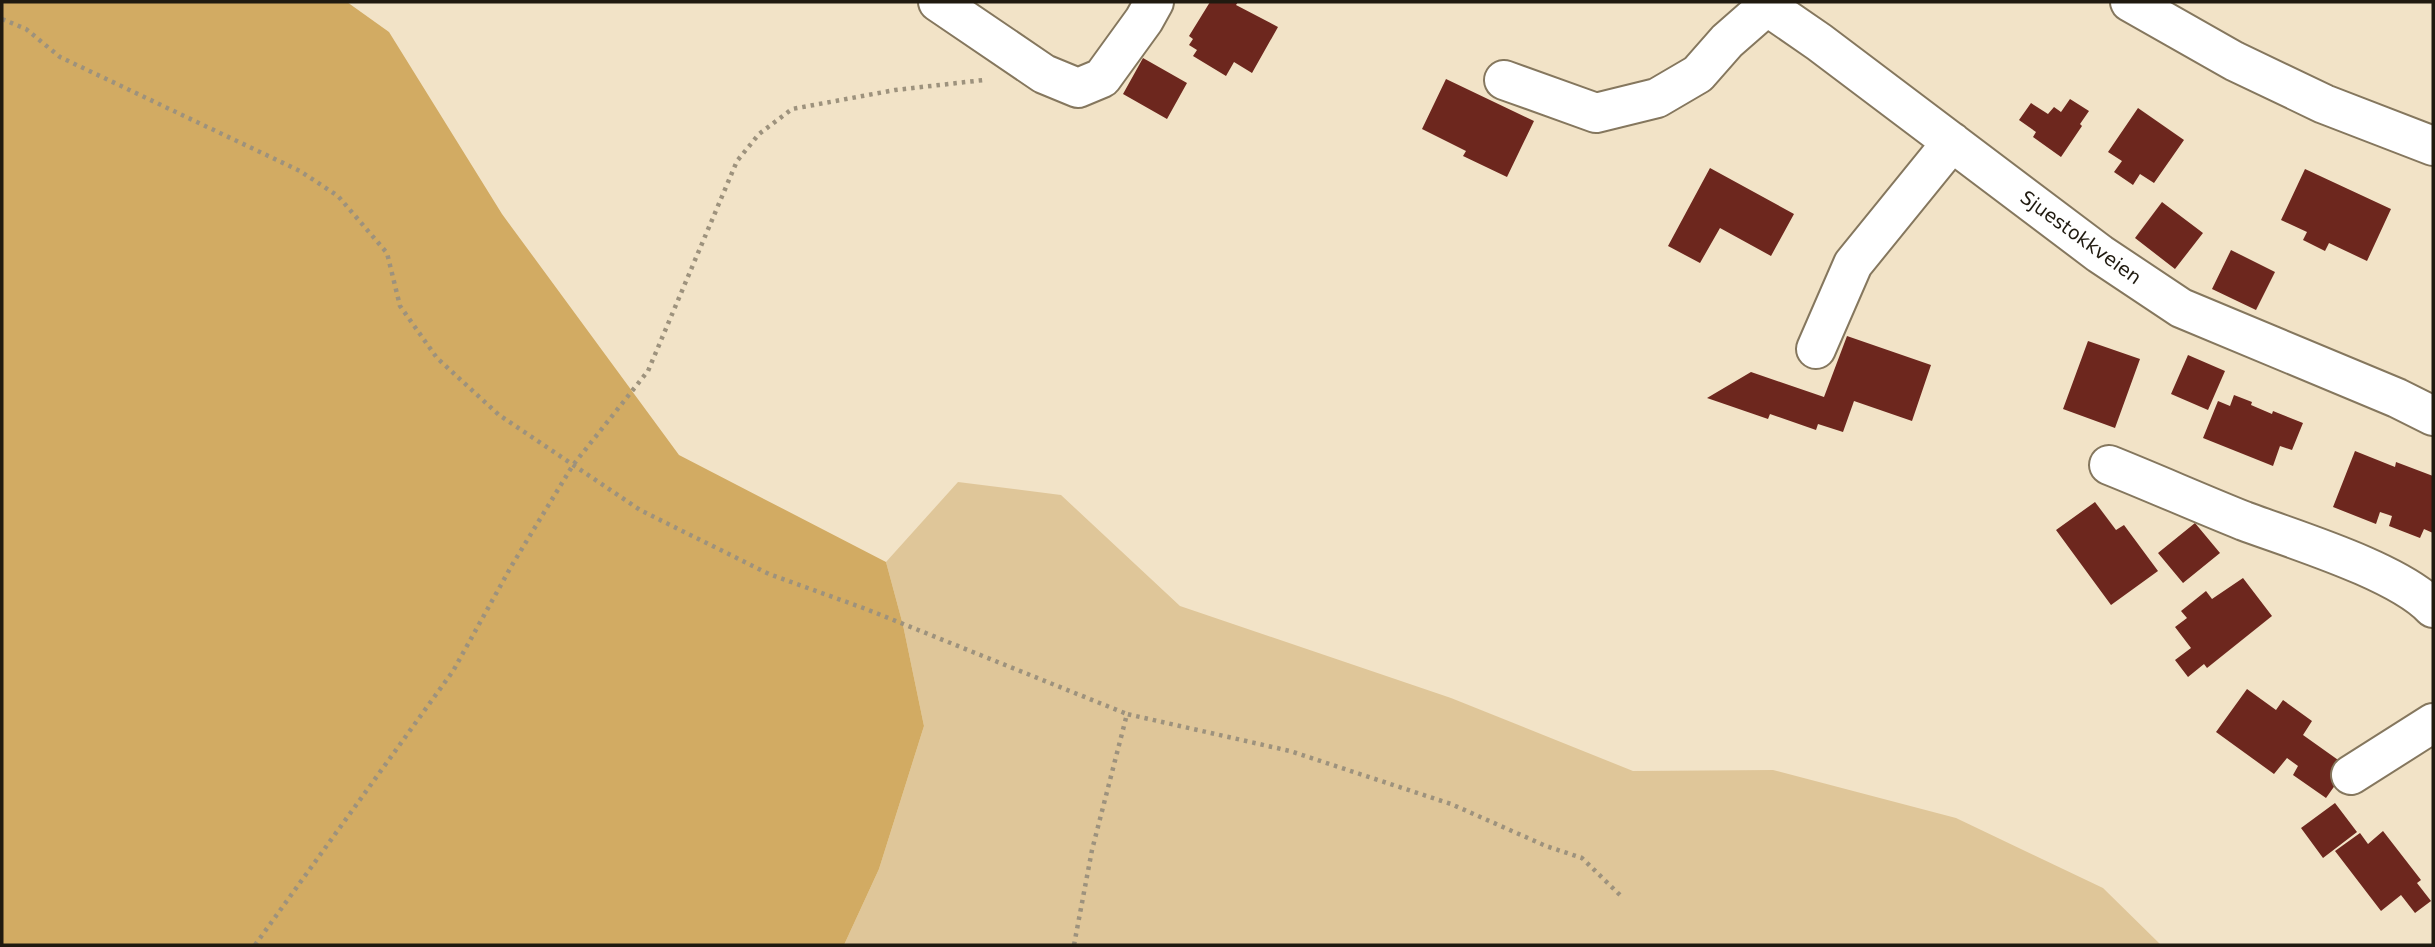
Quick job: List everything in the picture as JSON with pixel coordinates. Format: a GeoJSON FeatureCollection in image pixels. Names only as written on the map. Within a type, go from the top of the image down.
{"type":"FeatureCollection","features":[{"type":"Feature","properties":{"kind":"street"},"geometry":{"type":"LineString","coordinates":[[939,2],[1044,74],[1078,88],[1102,78],[1154,2]]}},
{"type":"Feature","properties":{"kind":"street"},"geometry":{"type":"LineString","coordinates":[[2130,2],[2245,67],[2324,104],[2433,146]]}},
{"type":"Feature","properties":{"kind":"street"},"geometry":{"type":"LineString","coordinates":[[1504,80],[1596,113],[1657,98],[1698,74],[1764,4]]}},
{"type":"Feature","properties":{"kind":"street","name":"Sjuestokkveien"},"geometry":{"type":"LineString","coordinates":[[1764,4],[1819,42],[2100,254],[2181,308],[2397,398],[2433,416]]}},
{"type":"Feature","properties":{"kind":"street"},"geometry":{"type":"LineString","coordinates":[[1816,349],[1853,264],[1952,142]]}},
{"type":"Feature","properties":{"kind":"street"},"geometry":{"type":"LineString","coordinates":[[2109,465],[2387,578],[2422,596],[2433,608]]}},
{"type":"Feature","properties":{"kind":"street"},"geometry":{"type":"LineString","coordinates":[[2351,775],[2433,723]]}},
{"type":"Feature","properties":{"kind":"path"},"geometry":{"type":"LineString","coordinates":[[2,19],[26,29],[60,57],[288,165],[338,196],[387,253],[400,306],[437,358],[499,415],[640,510],[769,574],[866,609],[1127,714],[1290,751],[1451,804],[1546,846],[1582,858],[1622,897]]}},
{"type":"Feature","properties":{"kind":"path"},"geometry":{"type":"LineString","coordinates":[[255,945],[453,671],[512,565],[573,465],[648,371],[737,162],[759,134],[792,109],[895,90],[1044,74]]}},
{"type":"Feature","properties":{"kind":"path"},"geometry":{"type":"LineString","coordinates":[[1074,945],[1092,850],[1127,714]]}},
{"type":"Feature","properties":{"kind":"shaded area"},"geometry":{"type":"Polygon","coordinates":[[[2,2],[347,2],[389,32],[502,214],[679,455],[886,562],[903,625],[924,726],[879,869],[844,945],[2,945],[2,2]]]}},
{"type":"Feature","properties":{"kind":"shaded area"},"geometry":{"type":"Polygon","coordinates":[[[958,482],[1061,495],[1180,606],[1451,698],[1633,771],[1773,770],[1956,818],[2103,888],[2161,945],[844,945],[879,869],[924,726],[903,625],[886,562],[958,482]]]}},
{"type":"Feature","properties":{"kind":"building"},"geometry":{"type":"Polygon","coordinates":[[[1210,2],[1238,2],[1236,5],[1278,27],[1252,73],[1234,62],[1226,76],[1193,56],[1197,50],[1189,45],[1193,39],[1189,36],[1210,2]]]}},
{"type":"Feature","properties":{"kind":"building"},"geometry":{"type":"Polygon","coordinates":[[[1143,58],[1187,83],[1167,119],[1123,94],[1143,58]]]}},
{"type":"Feature","properties":{"kind":"building"},"geometry":{"type":"Polygon","coordinates":[[[1446,79],[1534,121],[1507,177],[1463,156],[1466,151],[1422,129],[1446,79]]]}},
{"type":"Feature","properties":{"kind":"building"},"geometry":{"type":"Polygon","coordinates":[[[2070,99],[2089,111],[2061,157],[2033,137],[2036,132],[2019,120],[2031,103],[2048,114],[2054,107],[2061,112],[2070,99]]]}},
{"type":"Feature","properties":{"kind":"building"},"geometry":{"type":"Polygon","coordinates":[[[2138,108],[2184,140],[2154,183],[2140,174],[2133,185],[2114,172],[2122,161],[2108,152],[2138,108]]]}},
{"type":"Feature","properties":{"kind":"building"},"geometry":{"type":"Polygon","coordinates":[[[1710,168],[1794,214],[1771,256],[1720,228],[1700,263],[1668,246],[1710,168]]]}},
{"type":"Feature","properties":{"kind":"building"},"geometry":{"type":"Polygon","coordinates":[[[2305,169],[2391,209],[2367,261],[2329,243],[2325,251],[2303,240],[2307,232],[2281,220],[2305,169]]]}},
{"type":"Feature","properties":{"kind":"building"},"geometry":{"type":"Polygon","coordinates":[[[2162,202],[2203,233],[2175,269],[2135,238],[2162,202]]]}},
{"type":"Feature","properties":{"kind":"building"},"geometry":{"type":"Polygon","coordinates":[[[2231,250],[2275,272],[2256,310],[2212,289],[2231,250]]]}},
{"type":"Feature","properties":{"kind":"building"},"geometry":{"type":"Polygon","coordinates":[[[1847,336],[1931,365],[1912,421],[1854,401],[1843,432],[1818,424],[1816,430],[1770,414],[1768,419],[1707,398],[1751,372],[1824,397],[1847,336]]]}},
{"type":"Feature","properties":{"kind":"building"},"geometry":{"type":"Polygon","coordinates":[[[2088,341],[2140,359],[2115,428],[2063,409],[2088,341]]]}},
{"type":"Feature","properties":{"kind":"building"},"geometry":{"type":"Polygon","coordinates":[[[2188,355],[2225,371],[2208,410],[2171,394],[2188,355]]]}},
{"type":"Feature","properties":{"kind":"building"},"geometry":{"type":"Polygon","coordinates":[[[2234,395],[2272,414],[2273,411],[2303,423],[2292,450],[2280,446],[2273,466],[2203,438],[2218,401],[2230,406],[2234,395]]]}},
{"type":"Feature","properties":{"kind":"building"},"geometry":{"type":"Polygon","coordinates":[[[2355,451],[2395,467],[2396,462],[2433,476],[2433,533],[2424,529],[2420,538],[2389,526],[2392,516],[2380,512],[2376,524],[2333,507],[2355,451]]]}},
{"type":"Feature","properties":{"kind":"building"},"geometry":{"type":"Polygon","coordinates":[[[2095,502],[2116,530],[2124,525],[2158,571],[2111,605],[2056,530],[2095,502]]]}},
{"type":"Feature","properties":{"kind":"building"},"geometry":{"type":"Polygon","coordinates":[[[2195,523],[2220,553],[2183,583],[2158,553],[2195,523]]]}},
{"type":"Feature","properties":{"kind":"building"},"geometry":{"type":"Polygon","coordinates":[[[2243,578],[2272,616],[2207,668],[2204,664],[2188,677],[2175,660],[2191,648],[2175,627],[2187,618],[2181,611],[2206,591],[2212,599],[2243,578]]]}},
{"type":"Feature","properties":{"kind":"building"},"geometry":{"type":"Polygon","coordinates":[[[2247,689],[2276,710],[2283,700],[2312,721],[2303,735],[2348,767],[2326,798],[2293,775],[2298,766],[2287,758],[2274,774],[2216,732],[2247,689]]]}},
{"type":"Feature","properties":{"kind":"building"},"geometry":{"type":"Polygon","coordinates":[[[2335,803],[2357,832],[2323,858],[2301,828],[2335,803]]]}},
{"type":"Feature","properties":{"kind":"building"},"geometry":{"type":"Polygon","coordinates":[[[2383,831],[2421,880],[2417,883],[2431,901],[2415,913],[2401,895],[2381,911],[2335,851],[2360,833],[2368,844],[2383,831]]]}}]}
